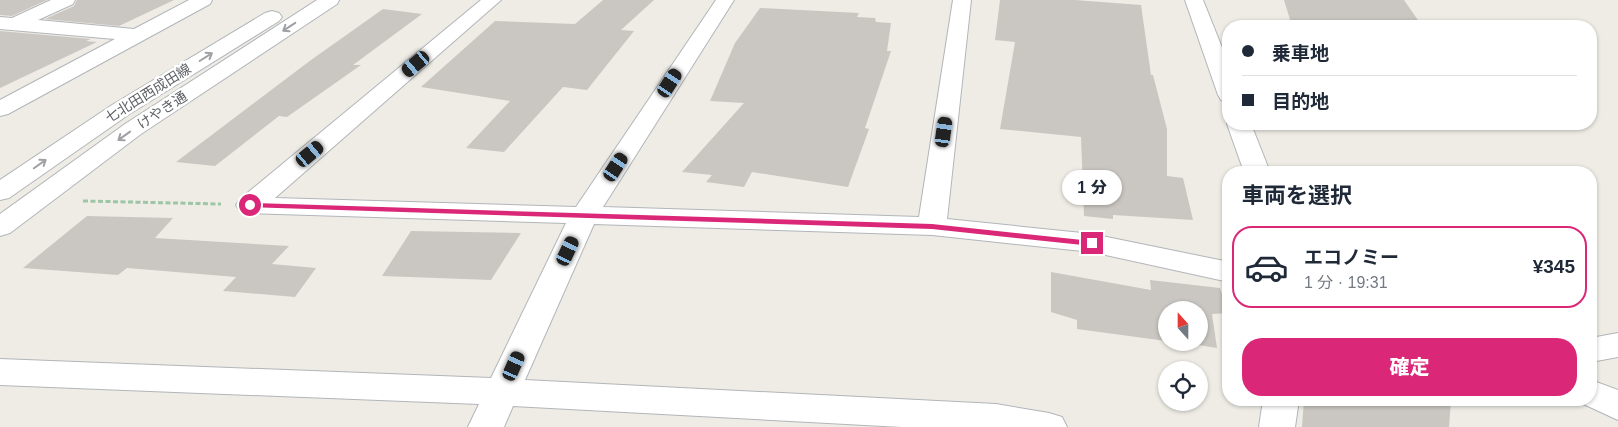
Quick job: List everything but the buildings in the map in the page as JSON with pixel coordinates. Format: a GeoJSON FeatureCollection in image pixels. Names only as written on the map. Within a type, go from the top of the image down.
{"type":"FeatureCollection","features":[{"type":"Feature","properties":{"kind":"street"},"geometry":{"type":"LineString","coordinates":[[5,26],[66,0]]}},
{"type":"Feature","properties":{"kind":"street"},"geometry":{"type":"LineString","coordinates":[[0,109],[203,0]]}},
{"type":"Feature","properties":{"kind":"street","name":"七北田西成田線"},"geometry":{"type":"LineString","coordinates":[[0,192],[120,110],[299,0]]}},
{"type":"Feature","properties":{"kind":"street","name":"けやき通"},"geometry":{"type":"LineString","coordinates":[[0,228],[133,129],[330,0]]}},
{"type":"Feature","properties":{"kind":"street"},"geometry":{"type":"LineString","coordinates":[[250,205],[492,0]]}},
{"type":"Feature","properties":{"kind":"street"},"geometry":{"type":"LineString","coordinates":[[486,427],[583,217],[725,0]]}},
{"type":"Feature","properties":{"kind":"street"},"geometry":{"type":"LineString","coordinates":[[932,226],[962,0]]}},
{"type":"Feature","properties":{"kind":"street"},"geometry":{"type":"LineString","coordinates":[[1194,0],[1222,76]]}},
{"type":"Feature","properties":{"kind":"street"},"geometry":{"type":"LineString","coordinates":[[5,26],[136,35]]}},
{"type":"Feature","properties":{"kind":"street"},"geometry":{"type":"LineString","coordinates":[[1241,130],[1255,166]]}},
{"type":"Feature","properties":{"kind":"street"},"geometry":{"type":"LineString","coordinates":[[250,205],[583,217],[932,226],[1092,243],[1222,271]]}},
{"type":"Feature","properties":{"kind":"street"},"geometry":{"type":"LineString","coordinates":[[1597,349],[1618,345]]}},
{"type":"Feature","properties":{"kind":"street"},"geometry":{"type":"LineString","coordinates":[[0,372],[503,392],[996,418],[1049,427]]}},
{"type":"Feature","properties":{"kind":"street"},"geometry":{"type":"LineString","coordinates":[[1597,396],[1618,406]]}},
{"type":"Feature","properties":{"kind":"street"},"geometry":{"type":"LineString","coordinates":[[1277,427],[1281,406]]}},
{"type":"Feature","properties":{"kind":"path"},"geometry":{"type":"LineString","coordinates":[[78,201],[250,205]]}},
{"type":"Feature","properties":{"kind":"route"},"geometry":{"type":"LineString","coordinates":[[250,205],[583,217],[932,226],[1092,243]]}}]}
